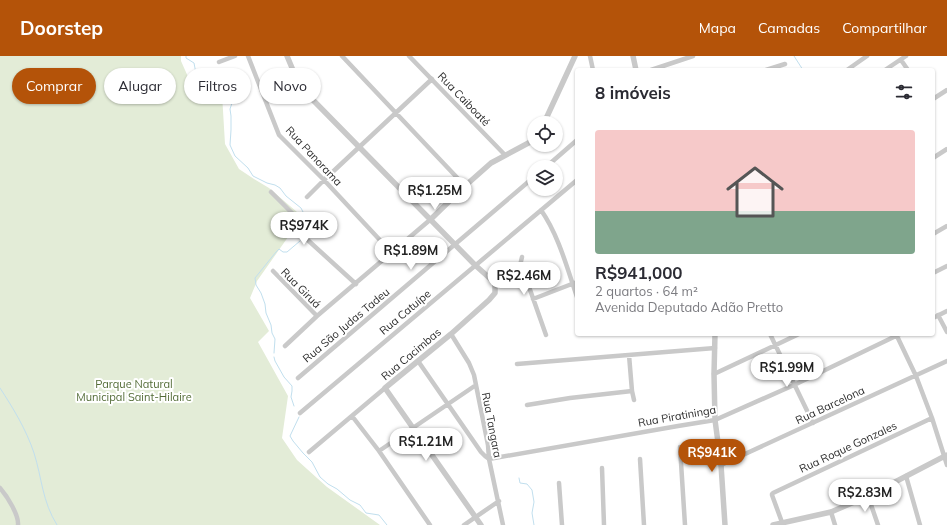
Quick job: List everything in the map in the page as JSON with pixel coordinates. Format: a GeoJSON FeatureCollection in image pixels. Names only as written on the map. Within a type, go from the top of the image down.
{"type":"FeatureCollection","features":[{"type":"Feature","properties":{"kind":"street"},"geometry":{"type":"LineString","coordinates":[[219,62],[235,56]]}},
{"type":"Feature","properties":{"kind":"street","name":"Rua Panorama"},"geometry":{"type":"LineString","coordinates":[[248,56],[279,135],[324,180],[392,253]]}},
{"type":"Feature","properties":{"kind":"street"},"geometry":{"type":"LineString","coordinates":[[287,56],[295,76],[312,99],[475,265],[494,282],[495,285]]}},
{"type":"Feature","properties":{"kind":"street"},"geometry":{"type":"LineString","coordinates":[[342,56],[465,186]]}},
{"type":"Feature","properties":{"kind":"street","name":"Rua Caiboaté"},"geometry":{"type":"LineString","coordinates":[[409,56],[505,155]]}},
{"type":"Feature","properties":{"kind":"street"},"geometry":{"type":"LineString","coordinates":[[547,116],[575,56]]}},
{"type":"Feature","properties":{"kind":"street"},"geometry":{"type":"LineString","coordinates":[[590,56],[593,68]]}},
{"type":"Feature","properties":{"kind":"street"},"geometry":{"type":"LineString","coordinates":[[633,56],[636,68]]}},
{"type":"Feature","properties":{"kind":"street"},"geometry":{"type":"LineString","coordinates":[[657,68],[693,56]]}},
{"type":"Feature","properties":{"kind":"street"},"geometry":{"type":"LineString","coordinates":[[850,68],[867,56]]}},
{"type":"Feature","properties":{"kind":"street"},"geometry":{"type":"LineString","coordinates":[[888,68],[906,56]]}},
{"type":"Feature","properties":{"kind":"street"},"geometry":{"type":"LineString","coordinates":[[901,60],[907,68]]}},
{"type":"Feature","properties":{"kind":"street"},"geometry":{"type":"LineString","coordinates":[[772,68],[785,64]]}},
{"type":"Feature","properties":{"kind":"street"},"geometry":{"type":"LineString","coordinates":[[307,197],[432,79]]}},
{"type":"Feature","properties":{"kind":"street"},"geometry":{"type":"LineString","coordinates":[[935,98],[947,90]]}},
{"type":"Feature","properties":{"kind":"street"},"geometry":{"type":"LineString","coordinates":[[554,160],[575,142]]}},
{"type":"Feature","properties":{"kind":"street"},"geometry":{"type":"LineString","coordinates":[[285,346],[317,316],[431,219],[465,186],[491,164],[527,144]]}},
{"type":"Feature","properties":{"kind":"street"},"geometry":{"type":"LineString","coordinates":[[935,157],[947,150]]}},
{"type":"Feature","properties":{"kind":"street","name":"Rua Catuípe"},"geometry":{"type":"LineString","coordinates":[[300,413],[575,182]]}},
{"type":"Feature","properties":{"kind":"street","name":"Rua São Judas Tadeu"},"geometry":{"type":"LineString","coordinates":[[298,378],[527,183]]}},
{"type":"Feature","properties":{"kind":"street"},"geometry":{"type":"LineString","coordinates":[[271,192],[295,216],[296,226],[300,233],[356,284]]}},
{"type":"Feature","properties":{"kind":"street"},"geometry":{"type":"LineString","coordinates":[[533,299],[575,283],[549,222],[540,210]]}},
{"type":"Feature","properties":{"kind":"street"},"geometry":{"type":"LineString","coordinates":[[935,233],[947,226]]}},
{"type":"Feature","properties":{"kind":"street"},"geometry":{"type":"LineString","coordinates":[[522,257],[519,270],[523,273],[528,284],[546,335]]}},
{"type":"Feature","properties":{"kind":"street"},"geometry":{"type":"LineString","coordinates":[[935,272],[947,266]]}},
{"type":"Feature","properties":{"kind":"street","name":"Rua Cacimbas"},"geometry":{"type":"LineString","coordinates":[[309,452],[451,334],[489,300],[495,293],[495,285],[519,270]]}},
{"type":"Feature","properties":{"kind":"street","name":"Rua Giruá"},"geometry":{"type":"LineString","coordinates":[[273,271],[317,316]]}},
{"type":"Feature","properties":{"kind":"street"},"geometry":{"type":"LineString","coordinates":[[935,317],[947,311]]}},
{"type":"Feature","properties":{"kind":"street"},"geometry":{"type":"LineString","coordinates":[[938,315],[947,332]]}},
{"type":"Feature","properties":{"kind":"street","name":"Rua Tangara"},"geometry":{"type":"LineString","coordinates":[[451,334],[469,363],[474,375],[488,445],[489,459],[503,525]]}},
{"type":"Feature","properties":{"kind":"street"},"geometry":{"type":"LineString","coordinates":[[715,336],[715,420],[721,465],[725,525]]}},
{"type":"Feature","properties":{"kind":"street"},"geometry":{"type":"LineString","coordinates":[[771,336],[813,423]]}},
{"type":"Feature","properties":{"kind":"street"},"geometry":{"type":"LineString","coordinates":[[714,374],[795,336]]}},
{"type":"Feature","properties":{"kind":"street","name":"Rua Piratininga"},"geometry":{"type":"LineString","coordinates":[[489,459],[715,420],[794,385],[896,336]]}},
{"type":"Feature","properties":{"kind":"street"},"geometry":{"type":"LineString","coordinates":[[898,336],[932,418],[946,456],[947,465]]}},
{"type":"Feature","properties":{"kind":"street"},"geometry":{"type":"LineString","coordinates":[[517,364],[715,348]]}},
{"type":"Feature","properties":{"kind":"street"},"geometry":{"type":"LineString","coordinates":[[629,355],[634,400]]}},
{"type":"Feature","properties":{"kind":"street"},"geometry":{"type":"LineString","coordinates":[[418,361],[481,452],[489,459]]}},
{"type":"Feature","properties":{"kind":"street","name":"Rua Barcelona"},"geometry":{"type":"LineString","coordinates":[[721,465],[947,361]]}},
{"type":"Feature","properties":{"kind":"street"},"geometry":{"type":"LineString","coordinates":[[379,452],[476,385]]}},
{"type":"Feature","properties":{"kind":"street"},"geometry":{"type":"LineString","coordinates":[[386,388],[481,525]]}},
{"type":"Feature","properties":{"kind":"street"},"geometry":{"type":"LineString","coordinates":[[527,405],[570,398],[632,391]]}},
{"type":"Feature","properties":{"kind":"street"},"geometry":{"type":"LineString","coordinates":[[352,416],[430,525]]}},
{"type":"Feature","properties":{"kind":"street","name":"Rua Roque Gonzales"},"geometry":{"type":"LineString","coordinates":[[783,524],[772,494],[932,418]]}},
{"type":"Feature","properties":{"kind":"street"},"geometry":{"type":"LineString","coordinates":[[680,447],[685,525]]}},
{"type":"Feature","properties":{"kind":"street"},"geometry":{"type":"LineString","coordinates":[[773,525],[783,524],[831,512],[868,496],[946,456]]}},
{"type":"Feature","properties":{"kind":"street"},"geometry":{"type":"LineString","coordinates":[[640,459],[644,525]]}},
{"type":"Feature","properties":{"kind":"street"},"geometry":{"type":"LineString","coordinates":[[602,468],[604,525]]}},
{"type":"Feature","properties":{"kind":"street"},"geometry":{"type":"LineString","coordinates":[[906,476],[920,525]]}},
{"type":"Feature","properties":{"kind":"street"},"geometry":{"type":"LineString","coordinates":[[559,483],[562,525]]}},
{"type":"Feature","properties":{"kind":"street"},"geometry":{"type":"LineString","coordinates":[[0,488],[7,496],[18,520],[18,525]]}},
{"type":"Feature","properties":{"kind":"street"},"geometry":{"type":"LineString","coordinates":[[868,496],[878,525]]}},
{"type":"Feature","properties":{"kind":"street"},"geometry":{"type":"LineString","coordinates":[[464,525],[499,501]]}},
{"type":"Feature","properties":{"kind":"street"},"geometry":{"type":"LineString","coordinates":[[831,512],[835,525]]}},
{"type":"Feature","properties":{"kind":"green space","name":"Parque Natural Municipal Saint-Hilaire"},"geometry":{"type":"Polygon","coordinates":[[[0,56],[181,56],[181,61],[184,68],[184,104],[223,104],[225,144],[239,169],[269,188],[297,212],[293,230],[257,281],[250,298],[269,331],[258,342],[288,396],[282,438],[297,460],[327,487],[380,525],[0,525],[0,56]]]}},
{"type":"Feature","properties":{"kind":"waterway"},"geometry":{"type":"LineString","coordinates":[[186,56],[186,58],[194,63],[197,79],[202,85],[228,87],[233,100],[230,109],[230,145],[235,156],[248,168],[253,176],[280,188],[286,196],[301,208],[306,218],[304,234]]}},
{"type":"Feature","properties":{"kind":"waterway"},"geometry":{"type":"LineString","coordinates":[[794,56],[802,68]]}},
{"type":"Feature","properties":{"kind":"waterway"},"geometry":{"type":"LineString","coordinates":[[274,353],[275,339],[266,313],[265,304],[256,285],[255,278],[279,249],[283,252],[287,252],[300,241]]}},
{"type":"Feature","properties":{"kind":"waterway"},"geometry":{"type":"LineString","coordinates":[[274,357],[284,377],[292,386],[291,397],[294,406]]}},
{"type":"Feature","properties":{"kind":"waterway"},"geometry":{"type":"LineString","coordinates":[[0,388],[19,419],[31,444],[37,462],[45,498],[57,525]]}},
{"type":"Feature","properties":{"kind":"waterway"},"geometry":{"type":"LineString","coordinates":[[299,417],[290,436],[312,462],[320,477],[350,500],[360,505],[366,513],[379,515],[387,525]]}},
{"type":"Feature","properties":{"kind":"waterway"},"geometry":{"type":"LineString","coordinates":[[519,478],[520,483],[527,484],[532,490],[534,502],[532,513],[534,525]]}}]}
